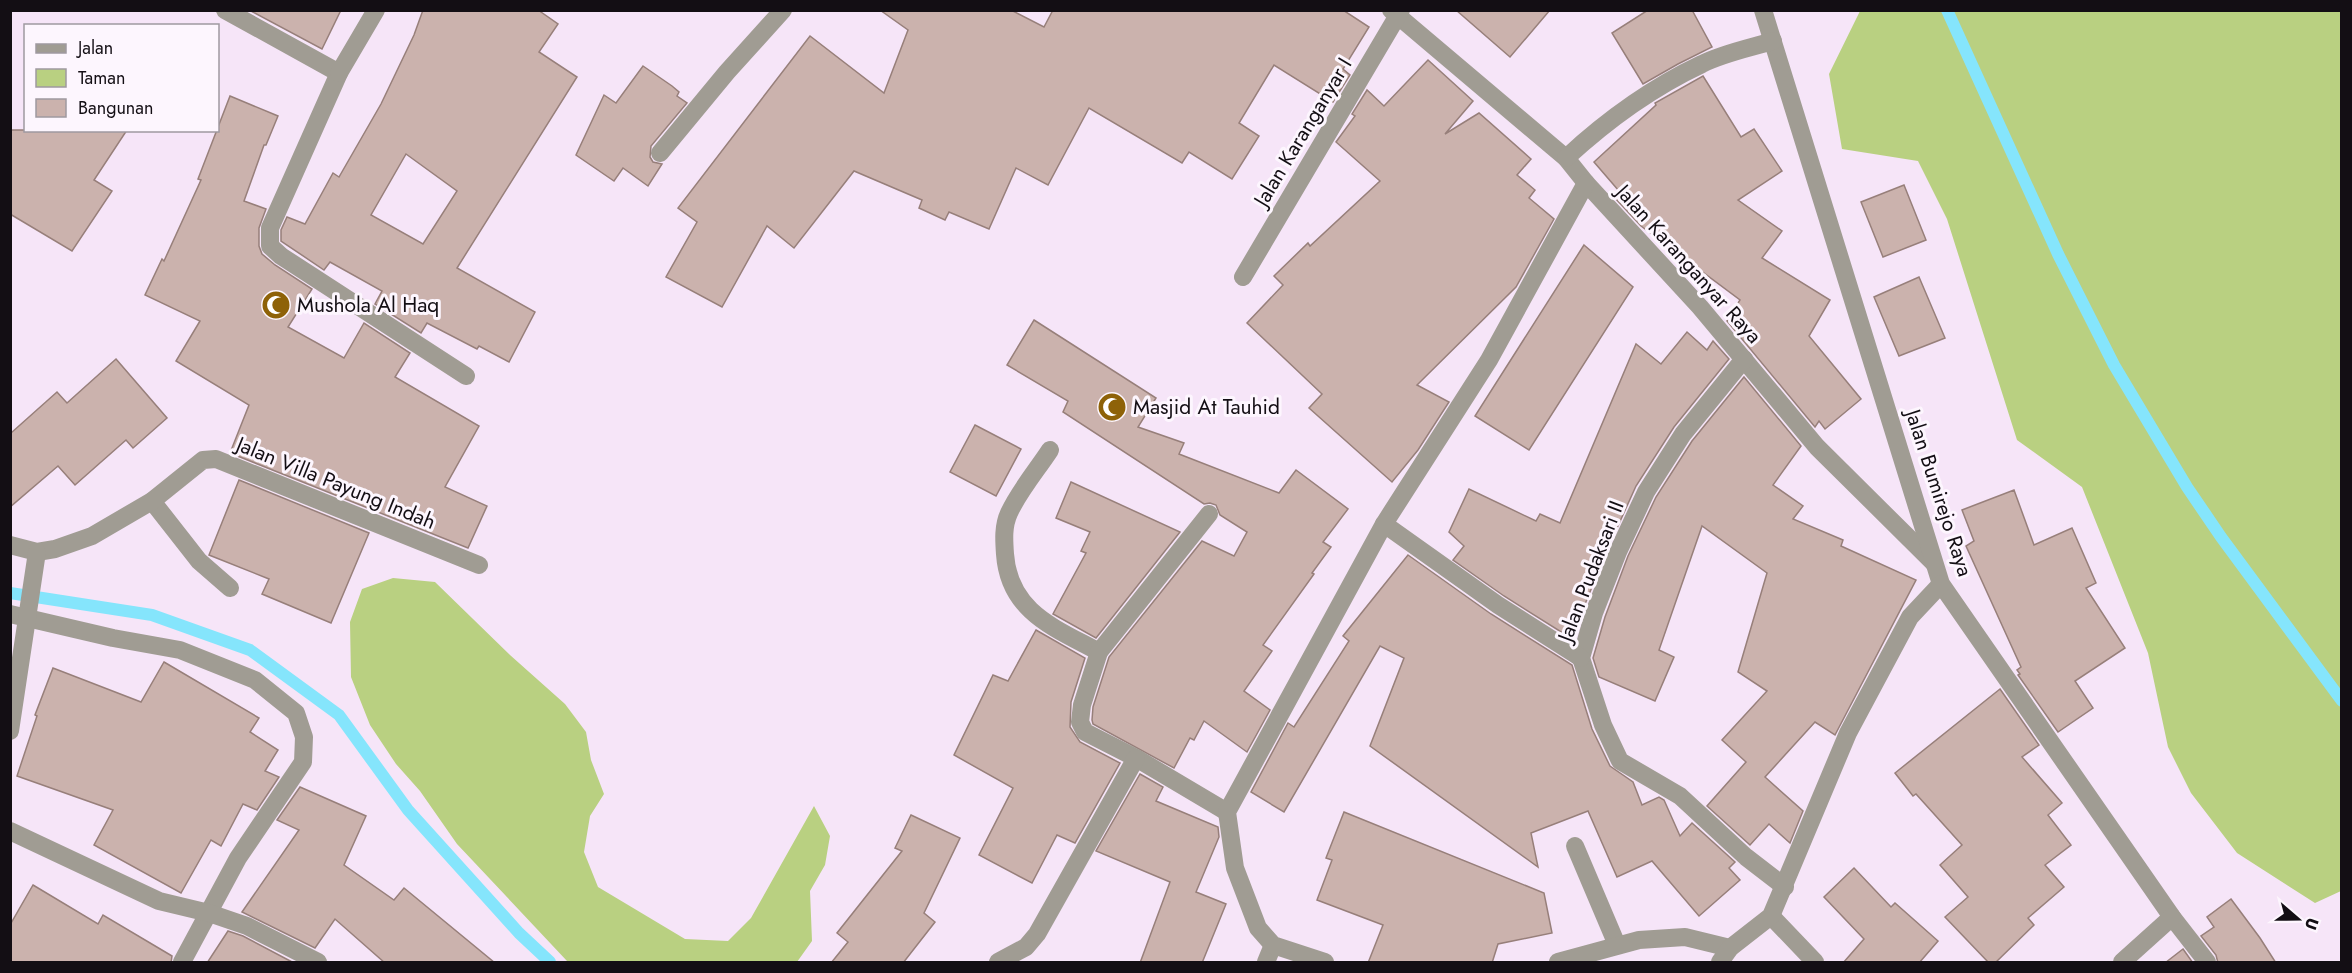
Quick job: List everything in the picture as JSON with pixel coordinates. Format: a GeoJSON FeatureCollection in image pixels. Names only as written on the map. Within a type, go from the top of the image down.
{"type":"FeatureCollection","features":[{"type":"Feature","properties":{"kind":"street"},"geometry":{"type":"LineString","coordinates":[[225,10],[339,73]]}},
{"type":"Feature","properties":{"kind":"street"},"geometry":{"type":"LineString","coordinates":[[376,10],[339,73],[270,228],[270,246],[281,256],[466,376]]}},
{"type":"Feature","properties":{"kind":"street"},"geometry":{"type":"LineString","coordinates":[[660,153],[727,72],[783,10]]}},
{"type":"Feature","properties":{"kind":"street","name":"Jalan Bumirejo Raya"},"geometry":{"type":"LineString","coordinates":[[1763,10],[1941,584],[2172,917],[2207,963]]}},
{"type":"Feature","properties":{"kind":"street","name":"Jalan Karanganyar Raya"},"geometry":{"type":"LineString","coordinates":[[1397,12],[1566,158],[1586,183],[1700,307],[1817,447],[1937,566]]}},
{"type":"Feature","properties":{"kind":"street","name":"Jalan Karanganyar I"},"geometry":{"type":"LineString","coordinates":[[1243,277],[1397,12]]}},
{"type":"Feature","properties":{"kind":"street"},"geometry":{"type":"LineString","coordinates":[[1566,158],[1601,126],[1644,96],[1704,63],[1773,41]]}},
{"type":"Feature","properties":{"kind":"street"},"geometry":{"type":"LineString","coordinates":[[1325,963],[1273,945],[1258,928],[1235,868],[1227,812],[1384,524],[1489,360],[1586,183]]}},
{"type":"Feature","properties":{"kind":"street","name":"Jalan Pudaksari II"},"geometry":{"type":"LineString","coordinates":[[1744,359],[1683,434],[1646,492],[1618,552],[1594,613],[1581,658],[1603,725],[1620,761],[1680,796],[1746,857],[1785,887]]}},
{"type":"Feature","properties":{"kind":"street"},"geometry":{"type":"LineString","coordinates":[[1050,450],[1009,513],[1004,535],[1006,564],[1013,588],[1028,609],[1041,620],[1099,652]]}},
{"type":"Feature","properties":{"kind":"street","name":"Jalan Villa Payung Indah"},"geometry":{"type":"LineString","coordinates":[[10,546],[37,552],[55,549],[92,536],[152,501],[203,460],[216,459],[478,565]]}},
{"type":"Feature","properties":{"kind":"street"},"geometry":{"type":"LineString","coordinates":[[152,501],[199,561],[230,588]]}},
{"type":"Feature","properties":{"kind":"street"},"geometry":{"type":"LineString","coordinates":[[1209,514],[1099,652],[1082,705],[1080,722],[1085,732],[1136,758],[1227,812]]}},
{"type":"Feature","properties":{"kind":"street"},"geometry":{"type":"LineString","coordinates":[[1384,524],[1498,606],[1581,658]]}},
{"type":"Feature","properties":{"kind":"street"},"geometry":{"type":"LineString","coordinates":[[10,730],[21,613],[37,552]]}},
{"type":"Feature","properties":{"kind":"street"},"geometry":{"type":"LineString","coordinates":[[1558,963],[1639,940],[1685,937],[1725,955],[1771,916],[1848,733],[1910,617],[1941,584]]}},
{"type":"Feature","properties":{"kind":"street"},"geometry":{"type":"LineString","coordinates":[[21,613],[113,638],[180,650],[219,664],[255,681],[296,713],[304,737],[303,762],[237,858],[182,963]]}},
{"type":"Feature","properties":{"kind":"street"},"geometry":{"type":"LineString","coordinates":[[998,963],[1026,947],[1036,934],[1136,758]]}},
{"type":"Feature","properties":{"kind":"street"},"geometry":{"type":"LineString","coordinates":[[12,838],[159,901],[209,913],[247,926],[318,963]]}},
{"type":"Feature","properties":{"kind":"street"},"geometry":{"type":"LineString","coordinates":[[1575,846],[1617,945]]}},
{"type":"Feature","properties":{"kind":"street"},"geometry":{"type":"LineString","coordinates":[[1771,916],[1815,963]]}},
{"type":"Feature","properties":{"kind":"street"},"geometry":{"type":"LineString","coordinates":[[2122,963],[2172,917]]}},
{"type":"Feature","properties":{"kind":"street"},"geometry":{"type":"LineString","coordinates":[[1266,963],[1273,945]]}},
{"type":"Feature","properties":{"kind":"green space"},"geometry":{"type":"Polygon","coordinates":[[[1860,11],[2341,11],[2341,891],[2315,903],[2237,853],[2191,793],[2168,747],[2148,653],[2082,487],[2017,440],[1947,219],[1918,161],[1842,149],[1829,74],[1860,11]]]}},
{"type":"Feature","properties":{"kind":"green space"},"geometry":{"type":"Polygon","coordinates":[[[393,578],[435,582],[510,655],[565,704],[586,732],[591,760],[604,794],[590,816],[584,852],[598,887],[685,939],[728,941],[751,918],[814,806],[830,836],[825,865],[810,891],[812,941],[797,962],[567,961],[457,844],[420,791],[396,764],[370,725],[351,677],[350,622],[362,589],[393,578]]]}},
{"type":"Feature","properties":{"kind":"building"},"geometry":{"type":"Polygon","coordinates":[[[249,10],[341,10],[322,49],[249,10]]]}},
{"type":"Feature","properties":{"kind":"building"},"geometry":{"type":"Polygon","coordinates":[[[423,10],[538,10],[558,24],[539,52],[577,77],[457,268],[535,312],[509,362],[479,346],[477,349],[427,323],[421,333],[375,304],[382,291],[330,262],[324,270],[281,241],[281,230],[287,217],[305,224],[333,173],[339,177],[381,104],[414,35],[423,10]],[[406,154],[371,215],[423,244],[457,191],[406,154]]]}},
{"type":"Feature","properties":{"kind":"building"},"geometry":{"type":"Polygon","coordinates":[[[880,10],[1011,10],[1044,27],[1053,10],[1343,10],[1369,27],[1343,69],[1350,75],[1333,102],[1274,65],[1239,123],[1259,136],[1232,179],[1189,152],[1182,163],[1089,108],[1048,185],[1016,168],[989,229],[949,212],[945,220],[919,208],[922,200],[854,171],[794,248],[767,226],[722,307],[666,277],[697,222],[678,208],[810,36],[884,93],[908,30],[880,10]]]}},
{"type":"Feature","properties":{"kind":"building"},"geometry":{"type":"Polygon","coordinates":[[[1456,10],[1550,10],[1510,57],[1456,10]]]}},
{"type":"Feature","properties":{"kind":"building"},"geometry":{"type":"Polygon","coordinates":[[[1648,10],[1692,10],[1712,47],[1643,84],[1612,33],[1648,10]]]}},
{"type":"Feature","properties":{"kind":"building"},"geometry":{"type":"Polygon","coordinates":[[[1428,60],[1473,101],[1445,134],[1479,113],[1531,159],[1517,175],[1535,190],[1529,198],[1554,219],[1516,287],[1417,385],[1449,402],[1418,450],[1392,482],[1309,408],[1322,394],[1247,323],[1283,285],[1274,276],[1308,243],[1310,246],[1380,181],[1336,142],[1355,116],[1352,114],[1367,90],[1384,106],[1428,60]]]}},
{"type":"Feature","properties":{"kind":"building"},"geometry":{"type":"Polygon","coordinates":[[[643,66],[672,86],[679,92],[677,96],[687,103],[651,146],[650,157],[653,162],[662,164],[648,186],[623,168],[614,181],[576,155],[604,95],[616,103],[643,66]]]}},
{"type":"Feature","properties":{"kind":"building"},"geometry":{"type":"Polygon","coordinates":[[[1703,76],[1741,137],[1754,129],[1782,171],[1738,200],[1782,231],[1762,258],[1830,300],[1809,336],[1861,399],[1825,429],[1819,421],[1815,427],[1727,321],[1740,300],[1641,226],[1614,197],[1619,191],[1594,162],[1656,105],[1655,103],[1703,76]]]}},
{"type":"Feature","properties":{"kind":"building"},"geometry":{"type":"Polygon","coordinates":[[[230,96],[278,116],[266,145],[264,145],[244,201],[266,209],[259,228],[259,246],[262,254],[312,289],[288,327],[344,358],[364,323],[410,353],[395,377],[479,426],[445,487],[487,506],[468,548],[230,453],[249,405],[176,361],[200,321],[145,295],[162,259],[164,261],[201,180],[198,179],[216,132],[219,132],[219,125],[230,96]]]}},
{"type":"Feature","properties":{"kind":"building"},"geometry":{"type":"Polygon","coordinates":[[[10,130],[126,132],[94,180],[112,191],[72,251],[10,214],[10,130]]]}},
{"type":"Feature","properties":{"kind":"building"},"geometry":{"type":"Polygon","coordinates":[[[1904,185],[1926,240],[1883,257],[1861,202],[1904,185]]]}},
{"type":"Feature","properties":{"kind":"building"},"geometry":{"type":"Polygon","coordinates":[[[1584,245],[1633,287],[1529,450],[1475,416],[1584,245]]]}},
{"type":"Feature","properties":{"kind":"building"},"geometry":{"type":"Polygon","coordinates":[[[1919,277],[1945,338],[1899,356],[1874,297],[1919,277]]]}},
{"type":"Feature","properties":{"kind":"building"},"geometry":{"type":"Polygon","coordinates":[[[1034,320],[1156,398],[1138,427],[1184,443],[1179,454],[1279,493],[1296,470],[1348,509],[1323,542],[1331,547],[1263,645],[1272,651],[1244,691],[1270,710],[1247,752],[1204,721],[1194,740],[1190,738],[1174,768],[1093,724],[1093,707],[1109,657],[1202,541],[1234,556],[1247,532],[1220,515],[1216,505],[1204,504],[1063,412],[1068,401],[1007,365],[1034,320]]]}},
{"type":"Feature","properties":{"kind":"building"},"geometry":{"type":"Polygon","coordinates":[[[1687,332],[1707,350],[1713,341],[1729,359],[1674,427],[1636,486],[1583,609],[1574,640],[1504,596],[1453,560],[1464,546],[1449,532],[1469,489],[1536,521],[1540,514],[1560,523],[1636,344],[1661,364],[1687,332]]]}},
{"type":"Feature","properties":{"kind":"building"},"geometry":{"type":"Polygon","coordinates":[[[116,359],[167,418],[133,448],[126,440],[75,485],[58,466],[10,507],[11,433],[57,392],[67,403],[116,359]]]}},
{"type":"Feature","properties":{"kind":"building"},"geometry":{"type":"Polygon","coordinates":[[[1744,377],[1801,446],[1773,485],[1803,506],[1793,519],[1843,540],[1841,546],[1916,580],[1835,735],[1815,722],[1765,777],[1803,811],[1790,843],[1769,824],[1750,845],[1707,806],[1746,762],[1722,740],[1767,691],[1738,672],[1767,573],[1702,526],[1659,650],[1674,657],[1655,701],[1599,677],[1593,658],[1605,617],[1628,556],[1656,497],[1692,441],[1744,377]]]}},
{"type":"Feature","properties":{"kind":"building"},"geometry":{"type":"Polygon","coordinates":[[[975,425],[1021,449],[996,496],[950,472],[975,425]]]}},
{"type":"Feature","properties":{"kind":"building"},"geometry":{"type":"Polygon","coordinates":[[[239,480],[369,533],[331,623],[262,594],[269,579],[209,555],[239,480]]]}},
{"type":"Feature","properties":{"kind":"building"},"geometry":{"type":"Polygon","coordinates":[[[1071,482],[1180,532],[1096,638],[1053,614],[1086,553],[1081,551],[1090,532],[1056,518],[1071,482]]]}},
{"type":"Feature","properties":{"kind":"building"},"geometry":{"type":"Polygon","coordinates":[[[2014,490],[2034,545],[2072,528],[2096,583],[2086,588],[2125,648],[2075,681],[2093,708],[2058,732],[2018,675],[2020,674],[2017,670],[2021,667],[1966,546],[1974,541],[1962,510],[2014,490]]]}},
{"type":"Feature","properties":{"kind":"building"},"geometry":{"type":"Polygon","coordinates":[[[1408,555],[1491,614],[1572,665],[1592,729],[1610,766],[1633,782],[1642,805],[1659,797],[1664,800],[1680,836],[1692,823],[1735,862],[1729,868],[1740,880],[1699,916],[1652,861],[1617,877],[1588,811],[1531,833],[1538,867],[1370,746],[1404,658],[1380,646],[1284,812],[1251,792],[1288,723],[1294,727],[1349,641],[1343,636],[1408,555]]]}},
{"type":"Feature","properties":{"kind":"building"},"geometry":{"type":"Polygon","coordinates":[[[1036,630],[1085,658],[1071,702],[1070,727],[1080,742],[1120,763],[1075,843],[1057,835],[1032,883],[979,855],[1013,788],[954,755],[993,675],[1008,681],[1036,630]]]}},
{"type":"Feature","properties":{"kind":"building"},"geometry":{"type":"Polygon","coordinates":[[[164,662],[259,718],[250,732],[278,750],[265,771],[279,777],[257,810],[243,804],[221,846],[211,840],[181,893],[94,845],[113,810],[17,776],[37,716],[35,715],[53,668],[141,702],[164,662]]]}},
{"type":"Feature","properties":{"kind":"building"},"geometry":{"type":"Polygon","coordinates":[[[2000,689],[2039,745],[2022,757],[2062,803],[2048,815],[2071,845],[2045,865],[2064,887],[2028,918],[2034,925],[1995,963],[1989,963],[1945,917],[1968,897],[1940,865],[1962,845],[1916,794],[1913,796],[1895,773],[2000,689]]]}},
{"type":"Feature","properties":{"kind":"building"},"geometry":{"type":"Polygon","coordinates":[[[1140,774],[1163,787],[1156,801],[1218,827],[1219,837],[1196,892],[1226,904],[1202,963],[1140,963],[1170,882],[1096,851],[1140,774]]]}},
{"type":"Feature","properties":{"kind":"building"},"geometry":{"type":"Polygon","coordinates":[[[300,787],[366,816],[344,865],[394,900],[404,888],[495,963],[385,963],[335,919],[315,948],[242,912],[299,830],[277,820],[300,787]]]}},
{"type":"Feature","properties":{"kind":"building"},"geometry":{"type":"Polygon","coordinates":[[[1344,812],[1544,893],[1552,933],[1498,944],[1492,963],[1368,963],[1383,925],[1317,900],[1332,860],[1326,858],[1344,812]]]}},
{"type":"Feature","properties":{"kind":"building"},"geometry":{"type":"Polygon","coordinates":[[[911,815],[960,838],[924,913],[935,922],[903,963],[831,963],[848,942],[837,933],[902,851],[895,848],[911,815]]]}},
{"type":"Feature","properties":{"kind":"building"},"geometry":{"type":"Polygon","coordinates":[[[1854,868],[1891,907],[1895,903],[1938,941],[1919,963],[1843,963],[1864,939],[1824,897],[1854,868]]]}},
{"type":"Feature","properties":{"kind":"building"},"geometry":{"type":"Polygon","coordinates":[[[33,885],[98,924],[103,915],[172,956],[171,963],[10,963],[10,925],[33,885]]]}},
{"type":"Feature","properties":{"kind":"building"},"geometry":{"type":"Polygon","coordinates":[[[2231,899],[2276,963],[2218,963],[2216,955],[2201,936],[2214,927],[2207,917],[2231,899]]]}},
{"type":"Feature","properties":{"kind":"building"},"geometry":{"type":"Polygon","coordinates":[[[228,931],[243,936],[294,963],[207,963],[228,931]]]}},
{"type":"Feature","properties":{"kind":"building"},"geometry":{"type":"Polygon","coordinates":[[[2183,949],[2193,963],[2165,963],[2183,949]]]}},
{"type":"Feature","properties":{"kind":"waterway"},"geometry":{"type":"LineString","coordinates":[[1947,10],[2058,254],[2114,365],[2187,487],[2342,701]]}},
{"type":"Feature","properties":{"kind":"waterway"},"geometry":{"type":"LineString","coordinates":[[10,593],[152,615],[250,650],[339,715],[408,810],[519,933],[550,962]]}},
{"type":"Feature","properties":{"kind":"place","name":"Mushola Al Haq"},"geometry":{"type":"Point","coordinates":[276,305]}},
{"type":"Feature","properties":{"kind":"place","name":"Masjid At Tauhid"},"geometry":{"type":"Point","coordinates":[1112,407]}}]}
